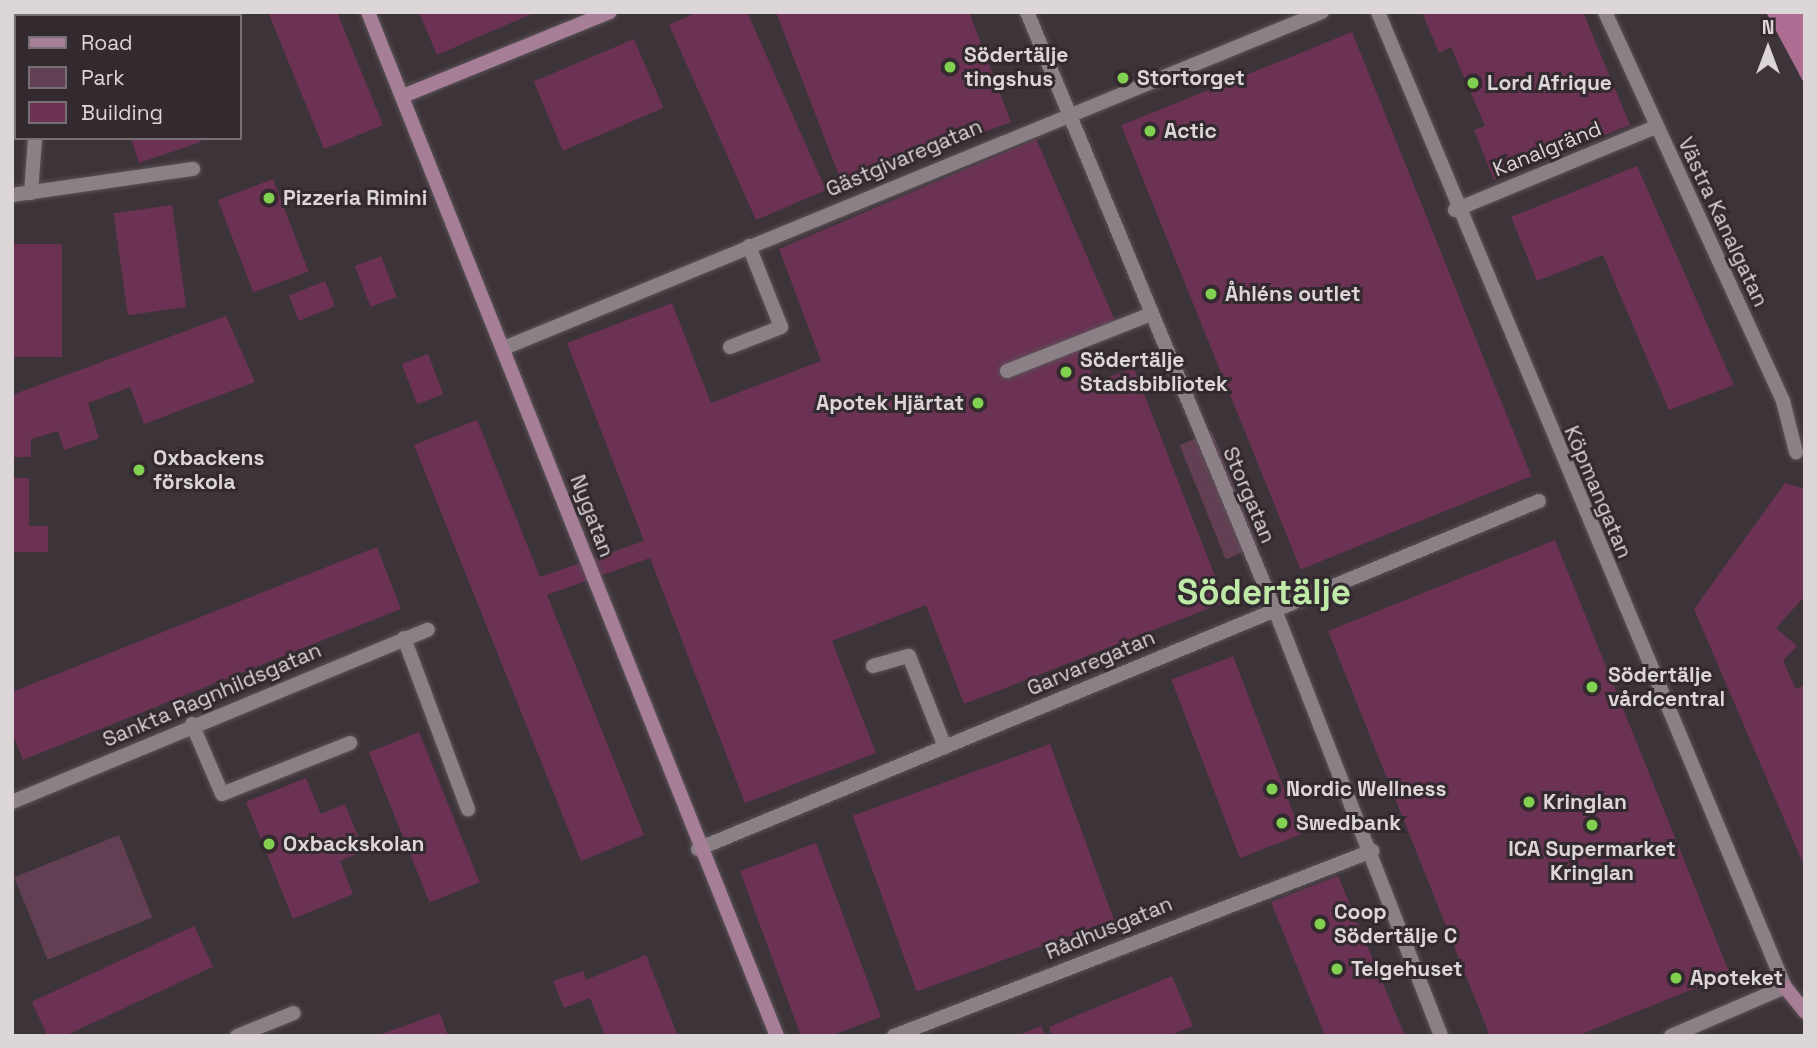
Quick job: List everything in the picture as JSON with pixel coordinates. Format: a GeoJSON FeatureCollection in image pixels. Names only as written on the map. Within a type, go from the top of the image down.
{"type":"FeatureCollection","features":[{"type":"Feature","properties":{"kind":"street","name":"Nygatan"},"geometry":{"type":"LineString","coordinates":[[368,12],[504,348],[698,849],[777,1036]]}},
{"type":"Feature","properties":{"kind":"street"},"geometry":{"type":"LineString","coordinates":[[402,96],[610,12]]}},
{"type":"Feature","properties":{"kind":"street","name":"Storgatan"},"geometry":{"type":"LineString","coordinates":[[1027,12],[1275,610],[1372,851],[1441,1036]]}},
{"type":"Feature","properties":{"kind":"street","name":"Gästgivaregatan"},"geometry":{"type":"LineString","coordinates":[[504,348],[1067,113],[1322,12]]}},
{"type":"Feature","properties":{"kind":"street","name":"Köpmangatan"},"geometry":{"type":"LineString","coordinates":[[1378,12],[1455,210],[1785,987]]}},
{"type":"Feature","properties":{"kind":"street","name":"Västra Kanalgatan"},"geometry":{"type":"LineString","coordinates":[[1605,12],[1655,127],[1783,401],[1801,451]]}},
{"type":"Feature","properties":{"kind":"street","name":"Kanalgränd"},"geometry":{"type":"LineString","coordinates":[[1455,210],[1655,127]]}},
{"type":"Feature","properties":{"kind":"street"},"geometry":{"type":"LineString","coordinates":[[31,192],[34,140]]}},
{"type":"Feature","properties":{"kind":"street"},"geometry":{"type":"LineString","coordinates":[[12,195],[193,169]]}},
{"type":"Feature","properties":{"kind":"street"},"geometry":{"type":"LineString","coordinates":[[730,347],[781,327],[749,246]]}},
{"type":"Feature","properties":{"kind":"street"},"geometry":{"type":"LineString","coordinates":[[1007,371],[1151,314]]}},
{"type":"Feature","properties":{"kind":"street","name":"Garvaregatan"},"geometry":{"type":"LineString","coordinates":[[698,849],[1539,500]]}},
{"type":"Feature","properties":{"kind":"street","name":"Sankta Ragnhildsgatan"},"geometry":{"type":"LineString","coordinates":[[12,802],[192,724],[428,630]]}},
{"type":"Feature","properties":{"kind":"street"},"geometry":{"type":"LineString","coordinates":[[404,638],[468,809]]}},
{"type":"Feature","properties":{"kind":"street"},"geometry":{"type":"LineString","coordinates":[[873,666],[909,656],[945,747]]}},
{"type":"Feature","properties":{"kind":"street"},"geometry":{"type":"LineString","coordinates":[[192,724],[222,794],[350,743]]}},
{"type":"Feature","properties":{"kind":"street","name":"Rådhusgatan"},"geometry":{"type":"LineString","coordinates":[[894,1036],[1340,860],[1372,851]]}},
{"type":"Feature","properties":{"kind":"street"},"geometry":{"type":"LineString","coordinates":[[1671,1036],[1785,987],[1805,1012]]}},
{"type":"Feature","properties":{"kind":"street"},"geometry":{"type":"LineString","coordinates":[[237,1036],[294,1013]]}},
{"type":"Feature","properties":{"kind":"green space"},"geometry":{"type":"Polygon","coordinates":[[[1212,432],[1258,546],[1226,559],[1180,445],[1212,432]]]}},
{"type":"Feature","properties":{"kind":"green space"},"geometry":{"type":"Polygon","coordinates":[[[119,835],[152,918],[48,960],[14,877],[119,835]]]}},
{"type":"Feature","properties":{"kind":"shaded area"},"geometry":{"type":"Polygon","coordinates":[[[1766,12],[1805,12],[1805,85],[1766,12]]]}},
{"type":"Feature","properties":{"kind":"building"},"geometry":{"type":"Polygon","coordinates":[[[67,12],[126,12],[126,14],[67,12]]]}},
{"type":"Feature","properties":{"kind":"building"},"geometry":{"type":"Polygon","coordinates":[[[268,12],[337,12],[383,125],[324,149],[268,12]]]}},
{"type":"Feature","properties":{"kind":"building"},"geometry":{"type":"Polygon","coordinates":[[[419,12],[536,12],[437,55],[419,12]]]}},
{"type":"Feature","properties":{"kind":"building"},"geometry":{"type":"Polygon","coordinates":[[[697,12],[747,12],[826,190],[756,220],[669,25],[697,12]]]}},
{"type":"Feature","properties":{"kind":"building"},"geometry":{"type":"Polygon","coordinates":[[[776,12],[969,12],[1011,122],[843,186],[776,12]]]}},
{"type":"Feature","properties":{"kind":"building"},"geometry":{"type":"Polygon","coordinates":[[[1422,12],[1583,12],[1630,125],[1494,180],[1474,130],[1485,126],[1451,47],[1439,53],[1422,12]]]}},
{"type":"Feature","properties":{"kind":"building"},"geometry":{"type":"Polygon","coordinates":[[[1352,32],[1531,476],[1301,569],[1121,125],[1352,32]]]}},
{"type":"Feature","properties":{"kind":"building"},"geometry":{"type":"Polygon","coordinates":[[[634,39],[663,108],[563,151],[534,82],[634,39]]]}},
{"type":"Feature","properties":{"kind":"building"},"geometry":{"type":"Polygon","coordinates":[[[1036,139],[1120,332],[1082,346],[1095,382],[1134,368],[1225,602],[964,704],[926,605],[832,641],[876,753],[745,803],[650,558],[547,595],[644,835],[581,861],[414,445],[477,420],[540,577],[644,541],[567,343],[672,303],[711,403],[821,361],[779,249],[1036,139]]]}},
{"type":"Feature","properties":{"kind":"building"},"geometry":{"type":"Polygon","coordinates":[[[132,140],[200,140],[201,142],[139,163],[132,140]]]}},
{"type":"Feature","properties":{"kind":"building"},"geometry":{"type":"Polygon","coordinates":[[[1637,166],[1734,385],[1669,410],[1603,255],[1537,281],[1511,217],[1637,166]]]}},
{"type":"Feature","properties":{"kind":"building"},"geometry":{"type":"Polygon","coordinates":[[[273,179],[308,271],[253,293],[218,200],[273,179]]]}},
{"type":"Feature","properties":{"kind":"building"},"geometry":{"type":"Polygon","coordinates":[[[172,205],[186,307],[128,315],[114,213],[172,205]]]}},
{"type":"Feature","properties":{"kind":"building"},"geometry":{"type":"Polygon","coordinates":[[[12,244],[62,244],[62,357],[12,357],[12,244]]]}},
{"type":"Feature","properties":{"kind":"building"},"geometry":{"type":"Polygon","coordinates":[[[381,256],[397,297],[371,307],[355,266],[381,256]]]}},
{"type":"Feature","properties":{"kind":"building"},"geometry":{"type":"Polygon","coordinates":[[[325,281],[335,306],[299,321],[289,296],[325,281]]]}},
{"type":"Feature","properties":{"kind":"building"},"geometry":{"type":"Polygon","coordinates":[[[226,316],[255,382],[144,424],[130,387],[88,403],[99,438],[64,450],[58,431],[31,439],[31,457],[12,457],[12,395],[226,316]]]}},
{"type":"Feature","properties":{"kind":"building"},"geometry":{"type":"Polygon","coordinates":[[[428,354],[443,394],[417,404],[402,364],[428,354]]]}},
{"type":"Feature","properties":{"kind":"building"},"geometry":{"type":"Polygon","coordinates":[[[12,478],[29,478],[29,526],[48,526],[48,552],[12,552],[12,478]]]}},
{"type":"Feature","properties":{"kind":"building"},"geometry":{"type":"Polygon","coordinates":[[[1785,483],[1805,489],[1805,596],[1776,628],[1797,646],[1783,661],[1796,689],[1805,685],[1805,868],[1694,609],[1785,483]]]}},
{"type":"Feature","properties":{"kind":"building","name":"Kringlan"},"geometry":{"type":"Polygon","coordinates":[[[1555,540],[1730,974],[1577,1036],[1490,1036],[1328,631],[1555,540]]]}},
{"type":"Feature","properties":{"kind":"building"},"geometry":{"type":"Polygon","coordinates":[[[377,547],[401,609],[23,760],[12,733],[12,692],[377,547]]]}},
{"type":"Feature","properties":{"kind":"building"},"geometry":{"type":"Polygon","coordinates":[[[1233,656],[1301,834],[1240,858],[1171,680],[1233,656]]]}},
{"type":"Feature","properties":{"kind":"building"},"geometry":{"type":"Polygon","coordinates":[[[419,732],[480,882],[430,902],[369,752],[419,732]]]}},
{"type":"Feature","properties":{"kind":"building"},"geometry":{"type":"Polygon","coordinates":[[[1050,744],[1114,920],[917,992],[853,816],[1050,744]]]}},
{"type":"Feature","properties":{"kind":"building"},"geometry":{"type":"Polygon","coordinates":[[[306,778],[321,814],[345,804],[364,851],[340,861],[353,894],[293,919],[246,802],[306,778]]]}},
{"type":"Feature","properties":{"kind":"building"},"geometry":{"type":"Polygon","coordinates":[[[816,843],[881,1017],[830,1036],[801,1036],[740,871],[816,843]]]}},
{"type":"Feature","properties":{"kind":"building","name":"Telgehuset"},"geometry":{"type":"Polygon","coordinates":[[[1338,876],[1405,1036],[1325,1036],[1271,902],[1338,876]]]}},
{"type":"Feature","properties":{"kind":"building"},"geometry":{"type":"Polygon","coordinates":[[[194,926],[213,967],[65,1036],[48,1036],[32,1002],[194,926]]]}},
{"type":"Feature","properties":{"kind":"building"},"geometry":{"type":"Polygon","coordinates":[[[646,955],[678,1036],[605,1036],[590,998],[564,1008],[553,981],[583,971],[586,980],[646,955]]]}},
{"type":"Feature","properties":{"kind":"building"},"geometry":{"type":"Polygon","coordinates":[[[1172,976],[1193,1026],[1168,1036],[1052,1036],[1049,1027],[1172,976]]]}},
{"type":"Feature","properties":{"kind":"building"},"geometry":{"type":"Polygon","coordinates":[[[440,1013],[448,1036],[379,1036],[379,1035],[440,1013]]]}},
{"type":"Feature","properties":{"kind":"building"},"geometry":{"type":"Polygon","coordinates":[[[1041,1026],[1045,1036],[1016,1036],[1041,1026]]]}},
{"type":"Feature","properties":{"kind":"place","name":"Södertälje tingshus"},"geometry":{"type":"Point","coordinates":[950,67]}},
{"type":"Feature","properties":{"kind":"place","name":"Stortorget"},"geometry":{"type":"Point","coordinates":[1123,78]}},
{"type":"Feature","properties":{"kind":"place","name":"Lord Afrique"},"geometry":{"type":"Point","coordinates":[1473,83]}},
{"type":"Feature","properties":{"kind":"place","name":"Actic"},"geometry":{"type":"Point","coordinates":[1150,131]}},
{"type":"Feature","properties":{"kind":"place","name":"Pizzeria Rimini"},"geometry":{"type":"Point","coordinates":[269,198]}},
{"type":"Feature","properties":{"kind":"place","name":"Åhléns outlet"},"geometry":{"type":"Point","coordinates":[1211,294]}},
{"type":"Feature","properties":{"kind":"place","name":"Södertälje Stadsbibliotek"},"geometry":{"type":"Point","coordinates":[1066,372]}},
{"type":"Feature","properties":{"kind":"place","name":"Apotek Hjärtat"},"geometry":{"type":"Point","coordinates":[978,403]}},
{"type":"Feature","properties":{"kind":"place","name":"Oxbackens förskola"},"geometry":{"type":"Point","coordinates":[139,470]}},
{"type":"Feature","properties":{"kind":"place","name":"Södertälje vårdcentral"},"geometry":{"type":"Point","coordinates":[1592,687]}},
{"type":"Feature","properties":{"kind":"place","name":"Nordic Wellness"},"geometry":{"type":"Point","coordinates":[1272,789]}},
{"type":"Feature","properties":{"kind":"place","name":"Kringlan"},"geometry":{"type":"Point","coordinates":[1529,802]}},
{"type":"Feature","properties":{"kind":"place","name":"Swedbank"},"geometry":{"type":"Point","coordinates":[1282,823]}},
{"type":"Feature","properties":{"kind":"place","name":"ICA Supermarket Kringlan"},"geometry":{"type":"Point","coordinates":[1592,825]}},
{"type":"Feature","properties":{"kind":"place","name":"Oxbackskolan"},"geometry":{"type":"Point","coordinates":[269,844]}},
{"type":"Feature","properties":{"kind":"place","name":"Coop Södertälje C"},"geometry":{"type":"Point","coordinates":[1320,924]}},
{"type":"Feature","properties":{"kind":"place","name":"Telgehuset"},"geometry":{"type":"Point","coordinates":[1337,969]}},
{"type":"Feature","properties":{"kind":"place","name":"Apoteket"},"geometry":{"type":"Point","coordinates":[1676,978]}},
{"type":"Feature","properties":{"kind":"district","name":"Södertälje"},"geometry":{"type":"Point","coordinates":[1264,592]}}]}
